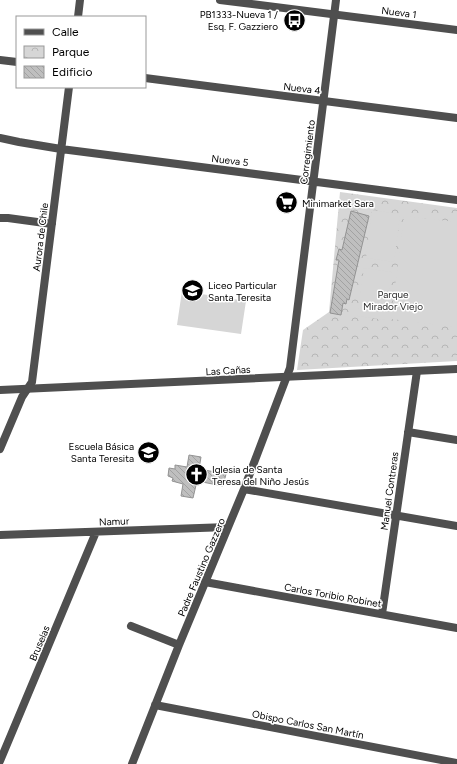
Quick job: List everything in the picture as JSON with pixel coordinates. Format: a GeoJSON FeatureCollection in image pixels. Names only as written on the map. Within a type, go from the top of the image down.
{"type":"FeatureCollection","features":[{"type":"Feature","properties":{"kind":"street"},"geometry":{"type":"LineString","coordinates":[[78,16],[80,0]]}},
{"type":"Feature","properties":{"kind":"street","name":"Nueva 1"},"geometry":{"type":"LineString","coordinates":[[220,0],[457,30]]}},
{"type":"Feature","properties":{"kind":"street","name":"Corregimiento"},"geometry":{"type":"LineString","coordinates":[[287,377],[293,352],[336,0]]}},
{"type":"Feature","properties":{"kind":"street"},"geometry":{"type":"LineString","coordinates":[[0,60],[16,62]]}},
{"type":"Feature","properties":{"kind":"street","name":"Nueva 4"},"geometry":{"type":"LineString","coordinates":[[146,78],[457,118]]}},
{"type":"Feature","properties":{"kind":"street","name":"Aurora de Chile"},"geometry":{"type":"LineString","coordinates":[[0,449],[22,398],[32,382],[69,88]]}},
{"type":"Feature","properties":{"kind":"street","name":"Nueva 5"},"geometry":{"type":"LineString","coordinates":[[0,138],[61,149],[457,200]]}},
{"type":"Feature","properties":{"kind":"street"},"geometry":{"type":"LineString","coordinates":[[0,218],[52,224]]}},
{"type":"Feature","properties":{"kind":"street","name":"Las Cañas"},"geometry":{"type":"LineString","coordinates":[[0,390],[457,369]]}},
{"type":"Feature","properties":{"kind":"street","name":"Manuel Contreras"},"geometry":{"type":"LineString","coordinates":[[382,614],[416,371]]}},
{"type":"Feature","properties":{"kind":"street","name":"Padre Faustino Gazzero"},"geometry":{"type":"LineString","coordinates":[[132,764],[179,645],[244,489],[287,377]]}},
{"type":"Feature","properties":{"kind":"street"},"geometry":{"type":"LineString","coordinates":[[408,432],[457,440]]}},
{"type":"Feature","properties":{"kind":"street"},"geometry":{"type":"LineString","coordinates":[[244,489],[457,526]]}},
{"type":"Feature","properties":{"kind":"street","name":"Namur"},"geometry":{"type":"LineString","coordinates":[[0,535],[228,527]]}},
{"type":"Feature","properties":{"kind":"street","name":"Bruselas"},"geometry":{"type":"LineString","coordinates":[[0,762],[96,532]]}},
{"type":"Feature","properties":{"kind":"street","name":"Carlos Toribio Robinet"},"geometry":{"type":"LineString","coordinates":[[205,582],[457,628]]}},
{"type":"Feature","properties":{"kind":"street"},"geometry":{"type":"LineString","coordinates":[[131,626],[179,645]]}},
{"type":"Feature","properties":{"kind":"street","name":"Obispo Carlos San Martín"},"geometry":{"type":"LineString","coordinates":[[155,705],[457,763]]}},
{"type":"Feature","properties":{"kind":"green space","name":"Parque Mirador Viejo"},"geometry":{"type":"Polygon","coordinates":[[[340,192],[457,208],[457,361],[297,370],[303,330],[329,312],[340,192]]]}},
{"type":"Feature","properties":{"kind":"green space"},"geometry":{"type":"Polygon","coordinates":[[[372,210],[400,214],[394,262],[366,258],[372,210]]]}},
{"type":"Feature","properties":{"kind":"green space"},"geometry":{"type":"Polygon","coordinates":[[[404,216],[457,222],[457,327],[391,319],[404,216]]]}},
{"type":"Feature","properties":{"kind":"green space"},"geometry":{"type":"Polygon","coordinates":[[[364,268],[392,272],[385,320],[357,316],[364,268]]]}},
{"type":"Feature","properties":{"kind":"green space"},"geometry":{"type":"Polygon","coordinates":[[[182,291],[246,301],[241,334],[177,325],[182,291]]]}},
{"type":"Feature","properties":{"kind":"building","name":"Minimarket Sara"},"geometry":{"type":"Polygon","coordinates":[[[281,193],[293,195],[296,200],[294,210],[279,207],[281,193]]]}},
{"type":"Feature","properties":{"kind":"building"},"geometry":{"type":"Polygon","coordinates":[[[351,211],[369,216],[349,300],[347,299],[346,304],[343,303],[341,315],[330,313],[339,260],[336,260],[339,249],[342,250],[351,211]]]}},
{"type":"Feature","properties":{"kind":"building","name":"Iglesia de Santa Teresa del Niño Jesús"},"geometry":{"type":"Polygon","coordinates":[[[189,455],[201,457],[199,469],[226,474],[223,486],[197,481],[193,498],[181,496],[183,484],[172,481],[173,478],[168,476],[169,468],[175,469],[175,465],[187,467],[189,455]]]}},
{"type":"Feature","properties":{"kind":"place","name":"PB1333-Nueva 1 / Esq. F. Gazziero"},"geometry":{"type":"Point","coordinates":[294,20]}},
{"type":"Feature","properties":{"kind":"place","name":"Minimarket Sara"},"geometry":{"type":"Point","coordinates":[287,203]}},
{"type":"Feature","properties":{"kind":"place","name":"Liceo Particular Santa Teresita"},"geometry":{"type":"Point","coordinates":[192,291]}},
{"type":"Feature","properties":{"kind":"place","name":"Escuela Básica Santa Teresita"},"geometry":{"type":"Point","coordinates":[149,452]}},
{"type":"Feature","properties":{"kind":"place","name":"Iglesia de Santa Teresa del Niño Jesús"},"geometry":{"type":"Point","coordinates":[197,475]}}]}
